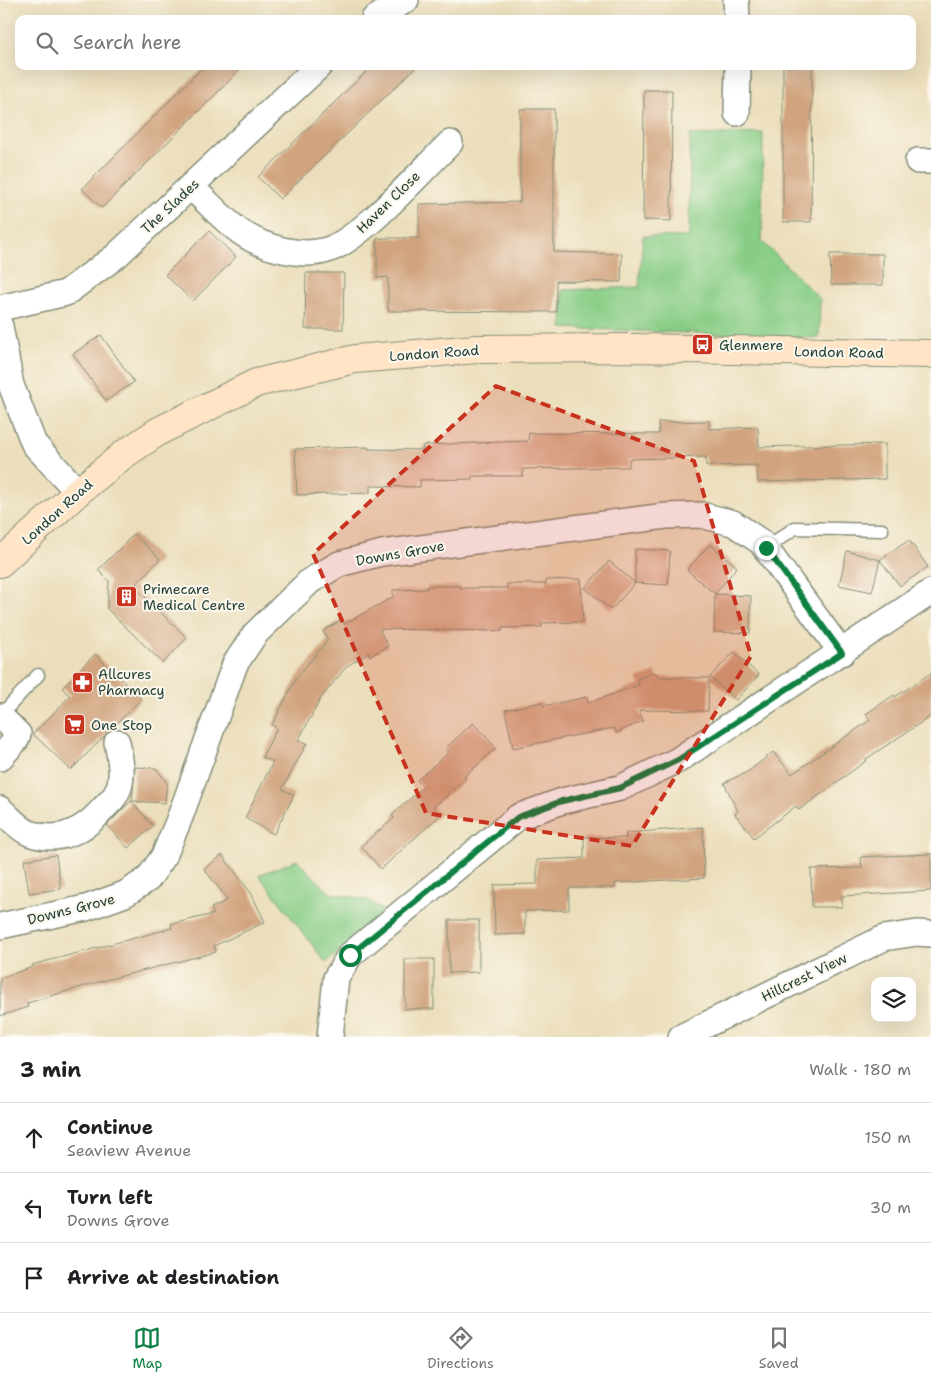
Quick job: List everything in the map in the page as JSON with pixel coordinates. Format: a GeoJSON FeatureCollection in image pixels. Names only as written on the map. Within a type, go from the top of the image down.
{"type":"FeatureCollection","features":[{"type":"Feature","properties":{"kind":"main road","name":"London Road"},"geometry":{"type":"LineString","coordinates":[[0,563],[78,492],[123,455],[159,431],[256,382],[355,359],[487,349],[636,348],[931,354]]}},
{"type":"Feature","properties":{"kind":"street"},"geometry":{"type":"LineString","coordinates":[[381,15],[406,0]]}},
{"type":"Feature","properties":{"kind":"street"},"geometry":{"type":"LineString","coordinates":[[736,0],[737,15]]}},
{"type":"Feature","properties":{"kind":"street","name":"The Slades"},"geometry":{"type":"LineString","coordinates":[[0,308],[66,293],[116,256],[315,70]]}},
{"type":"Feature","properties":{"kind":"street"},"geometry":{"type":"LineString","coordinates":[[737,114],[738,70]]}},
{"type":"Feature","properties":{"kind":"street","name":"Haven Close"},"geometry":{"type":"LineString","coordinates":[[191,187],[243,234],[270,246],[298,253],[327,250],[358,233],[450,142]]}},
{"type":"Feature","properties":{"kind":"street"},"geometry":{"type":"LineString","coordinates":[[0,326],[11,386],[34,444],[78,492]]}},
{"type":"Feature","properties":{"kind":"street","name":"Downs Grove"},"geometry":{"type":"LineString","coordinates":[[0,926],[86,908],[125,894],[148,879],[164,856],[177,824],[234,664],[255,634],[310,581],[339,564],[382,553],[666,516],[701,515],[733,522],[761,542],[842,653]]}},
{"type":"Feature","properties":{"kind":"street"},"geometry":{"type":"LineString","coordinates":[[330,1037],[336,978],[350,955],[518,817],[562,801],[620,788],[678,760],[842,653],[931,592]]}},
{"type":"Feature","properties":{"kind":"street"},"geometry":{"type":"LineString","coordinates":[[0,716],[18,734],[16,740],[0,758]]}},
{"type":"Feature","properties":{"kind":"street"},"geometry":{"type":"LineString","coordinates":[[0,809],[28,833],[51,837],[65,837],[77,832],[99,814],[117,794],[122,768],[117,742]]}},
{"type":"Feature","properties":{"kind":"street","name":"Hillcrest View"},"geometry":{"type":"LineString","coordinates":[[681,1037],[884,938],[917,933],[931,934]]}},
{"type":"Feature","properties":{"kind":"lane"},"geometry":{"type":"LineString","coordinates":[[766,548],[796,528],[882,530]]}},
{"type":"Feature","properties":{"kind":"lane"},"geometry":{"type":"LineString","coordinates":[[0,716],[38,675]]}},
{"type":"Feature","properties":{"kind":"highlighted area"},"geometry":{"type":"Polygon","coordinates":[[[496,386],[694,461],[751,656],[632,846],[426,813],[313,554],[496,386]]]}},
{"type":"Feature","properties":{"kind":"green space"},"geometry":{"type":"Polygon","coordinates":[[[763,133],[762,241],[820,299],[819,338],[562,328],[563,290],[639,287],[643,236],[689,237],[690,135],[763,133]]]}},
{"type":"Feature","properties":{"kind":"green space"},"geometry":{"type":"Polygon","coordinates":[[[297,860],[330,893],[369,900],[384,912],[326,963],[259,875],[297,860]]]}},
{"type":"Feature","properties":{"kind":"building"},"geometry":{"type":"Polygon","coordinates":[[[200,70],[240,70],[102,208],[82,189],[200,70]]]}},
{"type":"Feature","properties":{"kind":"building"},"geometry":{"type":"Polygon","coordinates":[[[368,70],[413,70],[280,199],[258,177],[368,70]]]}},
{"type":"Feature","properties":{"kind":"building"},"geometry":{"type":"Polygon","coordinates":[[[783,70],[812,70],[811,222],[783,222],[783,70]]]}},
{"type":"Feature","properties":{"kind":"building"},"geometry":{"type":"Polygon","coordinates":[[[644,90],[672,90],[671,221],[643,220],[644,90]]]}},
{"type":"Feature","properties":{"kind":"building"},"geometry":{"type":"Polygon","coordinates":[[[520,109],[554,109],[554,252],[622,254],[621,282],[556,281],[556,312],[388,311],[388,277],[377,278],[377,238],[419,238],[419,204],[520,202],[520,109]]]}},
{"type":"Feature","properties":{"kind":"building"},"geometry":{"type":"Polygon","coordinates":[[[209,231],[236,257],[193,301],[165,275],[209,231]]]}},
{"type":"Feature","properties":{"kind":"building"},"geometry":{"type":"Polygon","coordinates":[[[830,254],[883,254],[883,285],[831,285],[830,254]]]}},
{"type":"Feature","properties":{"kind":"building"},"geometry":{"type":"Polygon","coordinates":[[[306,273],[344,273],[343,329],[305,329],[306,273]]]}},
{"type":"Feature","properties":{"kind":"building"},"geometry":{"type":"Polygon","coordinates":[[[101,335],[134,382],[106,401],[73,354],[101,335]]]}},
{"type":"Feature","properties":{"kind":"building"},"geometry":{"type":"Polygon","coordinates":[[[709,421],[709,429],[758,427],[759,447],[885,444],[885,479],[758,482],[757,465],[706,466],[706,457],[629,459],[629,467],[523,469],[523,476],[472,476],[472,479],[420,480],[420,487],[370,486],[370,493],[297,495],[295,449],[368,447],[368,449],[423,450],[423,445],[528,441],[529,433],[659,434],[658,422],[709,421]]]}},
{"type":"Feature","properties":{"kind":"building","name":"Primecare Medical Centre"},"geometry":{"type":"Polygon","coordinates":[[[134,534],[160,559],[134,586],[187,638],[163,663],[107,609],[109,581],[98,570],[134,534]]]}},
{"type":"Feature","properties":{"kind":"building"},"geometry":{"type":"Polygon","coordinates":[[[909,540],[928,567],[900,586],[880,560],[909,540]]]}},
{"type":"Feature","properties":{"kind":"building"},"geometry":{"type":"Polygon","coordinates":[[[710,544],[737,567],[715,594],[687,570],[710,544]]]}},
{"type":"Feature","properties":{"kind":"building"},"geometry":{"type":"Polygon","coordinates":[[[635,549],[670,551],[668,585],[635,583],[635,549]]]}},
{"type":"Feature","properties":{"kind":"building"},"geometry":{"type":"Polygon","coordinates":[[[847,551],[880,560],[872,592],[839,585],[847,551]]]}},
{"type":"Feature","properties":{"kind":"building"},"geometry":{"type":"Polygon","coordinates":[[[609,561],[635,583],[611,610],[585,588],[609,561]]]}},
{"type":"Feature","properties":{"kind":"building"},"geometry":{"type":"Polygon","coordinates":[[[581,579],[583,622],[542,623],[542,627],[502,628],[502,631],[379,629],[388,646],[370,656],[369,653],[347,666],[321,698],[298,741],[307,743],[282,789],[294,795],[274,834],[245,818],[273,762],[262,757],[277,728],[272,725],[297,677],[328,640],[323,631],[341,620],[344,624],[393,597],[393,590],[427,589],[427,586],[507,588],[507,584],[546,584],[546,580],[581,579]]]}},
{"type":"Feature","properties":{"kind":"building"},"geometry":{"type":"Polygon","coordinates":[[[715,594],[751,596],[750,633],[714,632],[715,594]]]}},
{"type":"Feature","properties":{"kind":"building"},"geometry":{"type":"Polygon","coordinates":[[[734,652],[759,675],[736,700],[710,677],[734,652]]]}},
{"type":"Feature","properties":{"kind":"building"},"geometry":{"type":"Polygon","coordinates":[[[95,654],[141,699],[71,770],[33,734],[70,696],[62,688],[95,654]]]}},
{"type":"Feature","properties":{"kind":"building"},"geometry":{"type":"Polygon","coordinates":[[[655,672],[658,677],[709,678],[708,711],[639,710],[643,721],[616,733],[614,728],[513,748],[505,710],[542,702],[543,706],[587,697],[588,703],[639,685],[637,679],[655,672]]]}},
{"type":"Feature","properties":{"kind":"building"},"geometry":{"type":"Polygon","coordinates":[[[931,673],[931,716],[866,759],[799,810],[796,806],[754,838],[735,814],[738,811],[724,783],[749,771],[773,752],[792,774],[870,720],[866,714],[931,673]]]}},
{"type":"Feature","properties":{"kind":"building"},"geometry":{"type":"Polygon","coordinates":[[[473,723],[496,748],[464,777],[466,779],[433,807],[440,815],[381,869],[361,846],[394,818],[392,815],[423,787],[417,780],[449,752],[446,748],[473,723]]]}},
{"type":"Feature","properties":{"kind":"building"},"geometry":{"type":"Polygon","coordinates":[[[135,767],[156,768],[167,783],[165,803],[132,801],[135,767]]]}},
{"type":"Feature","properties":{"kind":"building"},"geometry":{"type":"Polygon","coordinates":[[[131,801],[153,826],[128,848],[107,825],[131,801]]]}},
{"type":"Feature","properties":{"kind":"building"},"geometry":{"type":"Polygon","coordinates":[[[703,827],[704,878],[615,883],[615,888],[569,888],[569,910],[525,911],[525,934],[495,935],[494,885],[537,884],[537,860],[584,858],[584,837],[626,838],[626,833],[703,827]]]}},
{"type":"Feature","properties":{"kind":"building"},"geometry":{"type":"Polygon","coordinates":[[[931,854],[931,891],[842,896],[842,907],[812,907],[811,869],[862,868],[861,857],[931,854]]]}},
{"type":"Feature","properties":{"kind":"building"},"geometry":{"type":"Polygon","coordinates":[[[56,855],[61,889],[29,893],[24,860],[56,855]]]}},
{"type":"Feature","properties":{"kind":"building"},"geometry":{"type":"Polygon","coordinates":[[[222,855],[251,893],[265,922],[214,946],[216,952],[102,981],[27,1003],[28,1007],[0,1016],[0,978],[33,967],[32,965],[172,928],[171,924],[214,914],[211,908],[228,900],[204,869],[222,855]]]}},
{"type":"Feature","properties":{"kind":"building"},"geometry":{"type":"Polygon","coordinates":[[[449,920],[479,920],[479,972],[449,973],[449,920]]]}},
{"type":"Feature","properties":{"kind":"building"},"geometry":{"type":"Polygon","coordinates":[[[405,959],[434,959],[434,1009],[405,1009],[405,959]]]}},
{"type":"Feature","properties":{"kind":"place","name":"Glenmere"},"geometry":{"type":"Point","coordinates":[703,345]}},
{"type":"Feature","properties":{"kind":"place","name":"Primecare Medical Centre"},"geometry":{"type":"Point","coordinates":[127,597]}},
{"type":"Feature","properties":{"kind":"place","name":"Allcures Pharmacy"},"geometry":{"type":"Point","coordinates":[82,682]}},
{"type":"Feature","properties":{"kind":"place","name":"One Stop"},"geometry":{"type":"Point","coordinates":[75,725]}},
{"type":"Feature","properties":{"kind":"route"},"geometry":{"type":"LineString","coordinates":[[350,955],[518,817],[562,801],[620,788],[678,760],[842,653],[766,548]]}}]}
